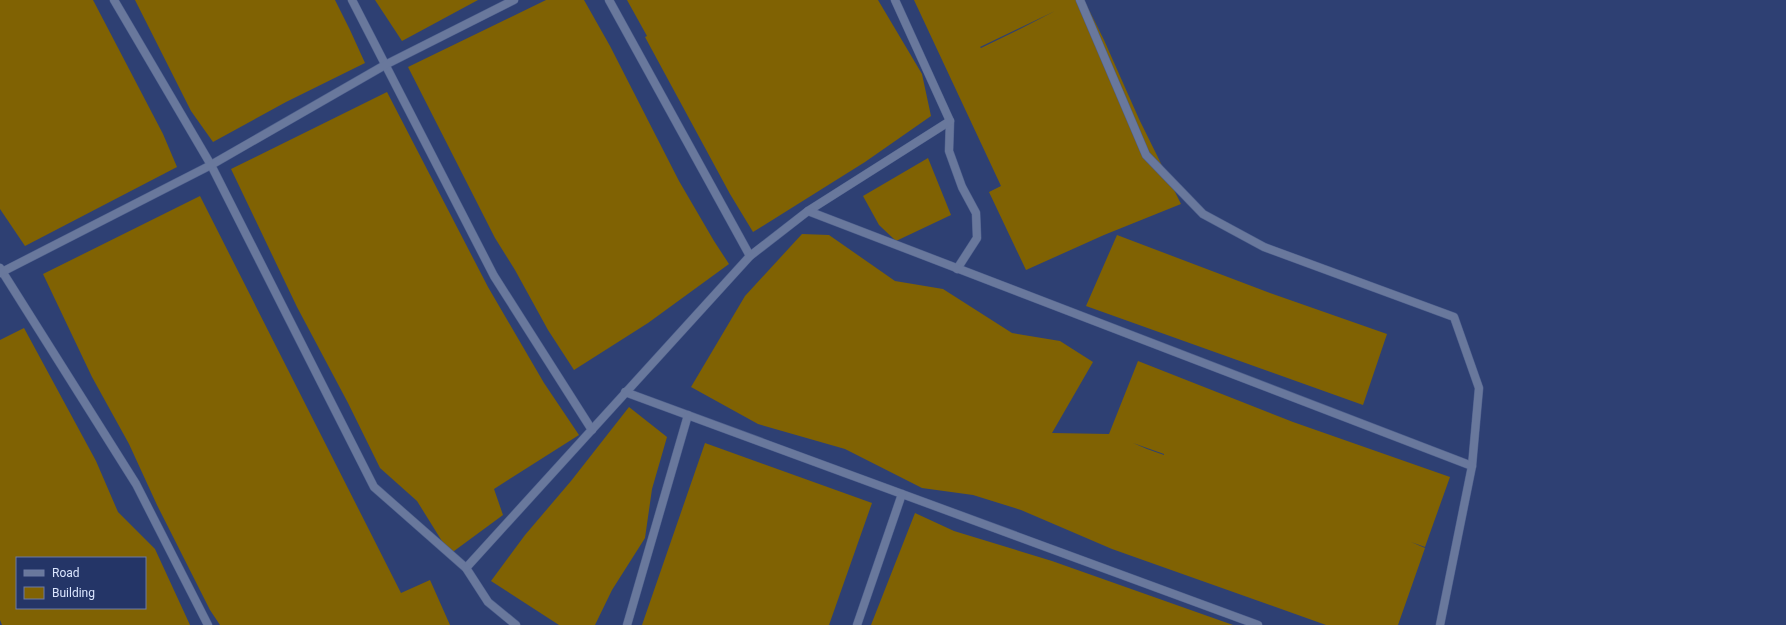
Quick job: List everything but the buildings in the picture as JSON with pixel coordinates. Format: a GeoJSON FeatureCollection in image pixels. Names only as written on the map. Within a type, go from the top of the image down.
{"type":"FeatureCollection","features":[{"type":"Feature","properties":{"kind":"street"},"geometry":{"type":"LineString","coordinates":[[114,0],[211,165],[374,487],[466,568],[488,602],[516,625]]}},
{"type":"Feature","properties":{"kind":"street"},"geometry":{"type":"LineString","coordinates":[[352,0],[494,276],[592,430]]}},
{"type":"Feature","properties":{"kind":"street"},"geometry":{"type":"LineString","coordinates":[[208,625],[136,484],[1,271],[211,165],[385,65],[514,0]]}},
{"type":"Feature","properties":{"kind":"street"},"geometry":{"type":"LineString","coordinates":[[609,0],[750,256]]}},
{"type":"Feature","properties":{"kind":"street"},"geometry":{"type":"LineString","coordinates":[[896,0],[950,121],[949,151],[962,187],[976,213],[977,238],[957,269]]}},
{"type":"Feature","properties":{"kind":"street"},"geometry":{"type":"LineString","coordinates":[[1080,0],[1146,155],[1203,214],[1264,247],[1454,317],[1479,388],[1472,466],[1440,625]]}},
{"type":"Feature","properties":{"kind":"street"},"geometry":{"type":"LineString","coordinates":[[466,568],[592,430],[624,392],[750,256],[808,211],[950,121]]}},
{"type":"Feature","properties":{"kind":"street"},"geometry":{"type":"LineString","coordinates":[[808,211],[1472,466]]}},
{"type":"Feature","properties":{"kind":"street"},"geometry":{"type":"LineString","coordinates":[[624,392],[1258,625]]}},
{"type":"Feature","properties":{"kind":"street"},"geometry":{"type":"LineString","coordinates":[[627,625],[688,415]]}},
{"type":"Feature","properties":{"kind":"street"},"geometry":{"type":"LineString","coordinates":[[857,625],[902,494]]}}]}
